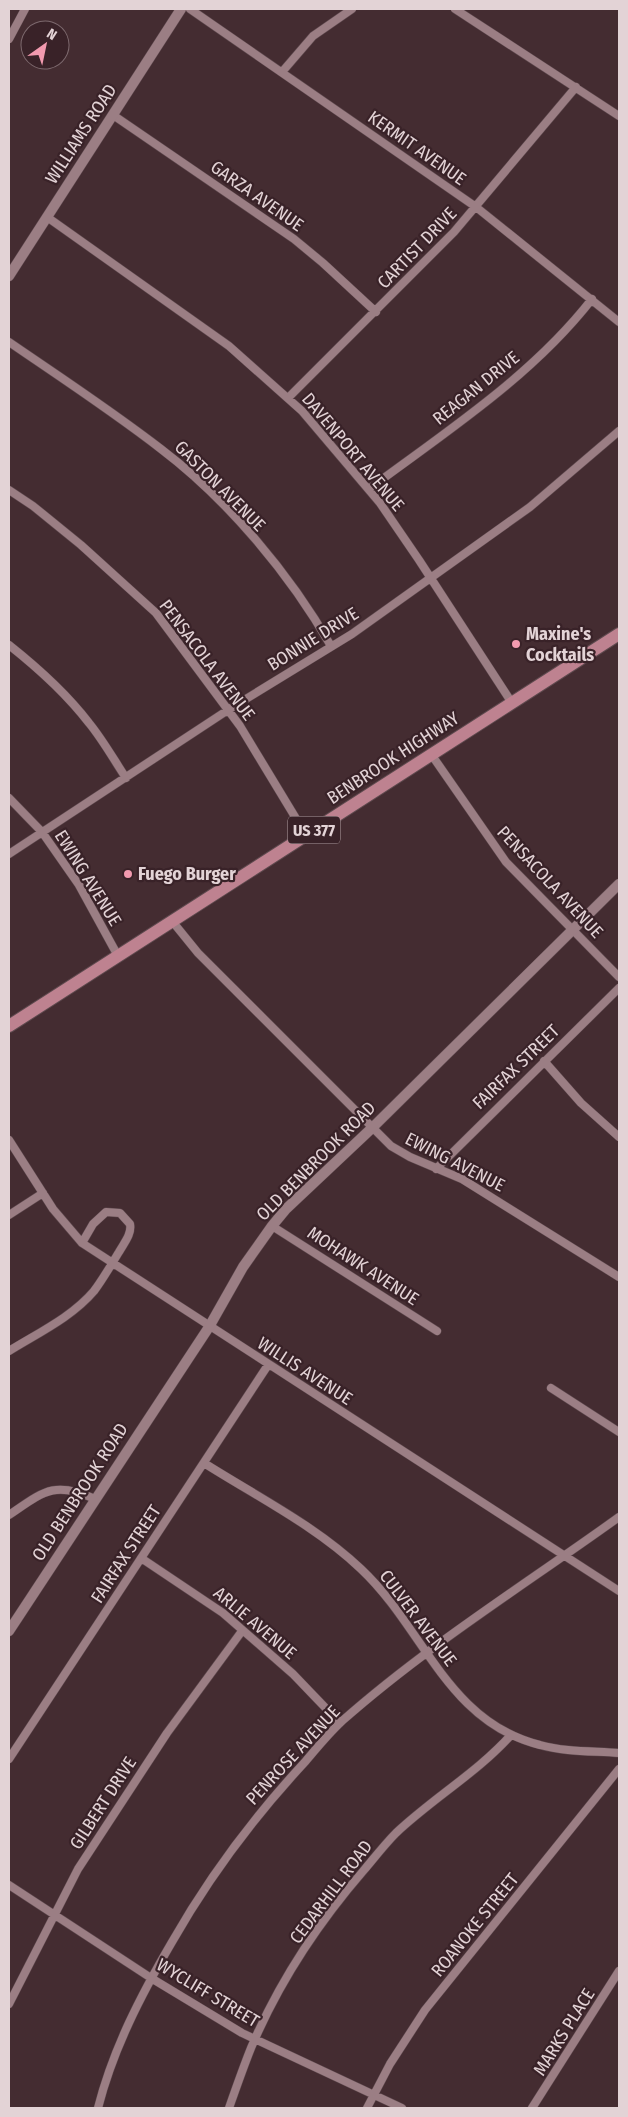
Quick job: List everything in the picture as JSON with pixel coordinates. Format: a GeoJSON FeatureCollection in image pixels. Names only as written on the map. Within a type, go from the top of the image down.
{"type":"FeatureCollection","features":[{"type":"Feature","properties":{"kind":"main road","name":"BENBROOK HIGHWAY"},"geometry":{"type":"LineString","coordinates":[[9,1026],[619,634]]}},
{"type":"Feature","properties":{"kind":"street"},"geometry":{"type":"LineString","coordinates":[[9,39],[25,9]]}},
{"type":"Feature","properties":{"kind":"street","name":"WILLIAMS ROAD"},"geometry":{"type":"LineString","coordinates":[[9,276],[181,9]]}},
{"type":"Feature","properties":{"kind":"street","name":"KERMIT AVENUE"},"geometry":{"type":"LineString","coordinates":[[190,9],[476,207],[619,322]]}},
{"type":"Feature","properties":{"kind":"street"},"geometry":{"type":"LineString","coordinates":[[282,72],[313,36],[352,9]]}},
{"type":"Feature","properties":{"kind":"street"},"geometry":{"type":"LineString","coordinates":[[455,9],[619,116]]}},
{"type":"Feature","properties":{"kind":"street"},"geometry":{"type":"LineString","coordinates":[[9,18],[17,24]]}},
{"type":"Feature","properties":{"kind":"street","name":"CARTIST DRIVE"},"geometry":{"type":"LineString","coordinates":[[288,398],[376,312],[476,207],[576,87]]}},
{"type":"Feature","properties":{"kind":"street","name":"GARZA AVENUE"},"geometry":{"type":"LineString","coordinates":[[113,115],[294,240],[376,312]]}},
{"type":"Feature","properties":{"kind":"street","name":"DAVENPORT AVENUE"},"geometry":{"type":"LineString","coordinates":[[47,216],[229,346],[302,411],[369,489],[430,577],[512,703]]}},
{"type":"Feature","properties":{"kind":"street","name":"REAGAN DRIVE"},"geometry":{"type":"LineString","coordinates":[[369,489],[524,370],[577,319],[592,299]]}},
{"type":"Feature","properties":{"kind":"street","name":"GASTON AVENUE"},"geometry":{"type":"LineString","coordinates":[[9,342],[140,433],[198,480],[259,545],[314,616],[331,646]]}},
{"type":"Feature","properties":{"kind":"street","name":"BONNIE DRIVE"},"geometry":{"type":"LineString","coordinates":[[9,854],[228,710],[331,646],[543,498],[619,431]]}},
{"type":"Feature","properties":{"kind":"street","name":"PENSACOLA AVENUE"},"geometry":{"type":"LineString","coordinates":[[9,490],[33,506],[82,545],[156,613],[228,710],[306,835]]}},
{"type":"Feature","properties":{"kind":"street"},"geometry":{"type":"LineString","coordinates":[[9,645],[52,681],[68,698],[90,724],[126,778]]}},
{"type":"Feature","properties":{"kind":"street","name":"PENSACOLA AVENUE"},"geometry":{"type":"LineString","coordinates":[[431,754],[506,862],[619,977]]}},
{"type":"Feature","properties":{"kind":"street","name":"EWING AVENUE"},"geometry":{"type":"LineString","coordinates":[[9,798],[42,832],[79,884],[118,956]]}},
{"type":"Feature","properties":{"kind":"street","name":"OLD BENBROOK ROAD"},"geometry":{"type":"LineString","coordinates":[[9,1631],[209,1327],[243,1267],[272,1226],[286,1209],[372,1128],[619,884]]}},
{"type":"Feature","properties":{"kind":"street","name":"EWING AVENUE"},"geometry":{"type":"LineString","coordinates":[[172,921],[198,953],[391,1146],[462,1180],[619,1277]]}},
{"type":"Feature","properties":{"kind":"street","name":"FAIRFAX STREET"},"geometry":{"type":"LineString","coordinates":[[436,1169],[619,988]]}},
{"type":"Feature","properties":{"kind":"street"},"geometry":{"type":"LineString","coordinates":[[544,1061],[581,1103],[619,1137]]}},
{"type":"Feature","properties":{"kind":"street","name":"WILLIS AVENUE"},"geometry":{"type":"LineString","coordinates":[[9,1140],[43,1194],[66,1226],[82,1243],[619,1591]]}},
{"type":"Feature","properties":{"kind":"street"},"geometry":{"type":"LineString","coordinates":[[9,1215],[43,1194]]}},
{"type":"Feature","properties":{"kind":"street"},"geometry":{"type":"LineString","coordinates":[[9,1351],[68,1314],[94,1290],[131,1229],[126,1217],[113,1211],[106,1212],[93,1224],[82,1243]]}},
{"type":"Feature","properties":{"kind":"street","name":"MOHAWK AVENUE"},"geometry":{"type":"LineString","coordinates":[[272,1226],[437,1331]]}},
{"type":"Feature","properties":{"kind":"street","name":"FAIRFAX STREET"},"geometry":{"type":"LineString","coordinates":[[9,1759],[268,1365]]}},
{"type":"Feature","properties":{"kind":"street"},"geometry":{"type":"LineString","coordinates":[[551,1388],[619,1432]]}},
{"type":"Feature","properties":{"kind":"street","name":"CULVER AVENUE"},"geometry":{"type":"LineString","coordinates":[[204,1463],[345,1554],[362,1570],[398,1611],[426,1653],[469,1707],[482,1718],[511,1735],[548,1747],[619,1753]]}},
{"type":"Feature","properties":{"kind":"street"},"geometry":{"type":"LineString","coordinates":[[9,1515],[36,1497],[55,1489],[65,1488],[95,1499]]}},
{"type":"Feature","properties":{"kind":"street","name":"PENROSE AVENUE"},"geometry":{"type":"LineString","coordinates":[[98,2108],[116,2052],[151,1978],[185,1920],[224,1860],[257,1816],[340,1723],[426,1653],[619,1517]]}},
{"type":"Feature","properties":{"kind":"street","name":"ARLIE AVENUE"},"geometry":{"type":"LineString","coordinates":[[141,1558],[204,1600],[242,1630],[293,1674],[340,1723]]}},
{"type":"Feature","properties":{"kind":"street","name":"GILBERT DRIVE"},"geometry":{"type":"LineString","coordinates":[[9,2004],[54,1913],[115,1811],[204,1680],[242,1630]]}},
{"type":"Feature","properties":{"kind":"street","name":"CEDARHILL ROAD"},"geometry":{"type":"LineString","coordinates":[[229,2108],[255,2039],[313,1937],[394,1834],[421,1810],[478,1766],[511,1735]]}},
{"type":"Feature","properties":{"kind":"street","name":"ROANOKE STREET"},"geometry":{"type":"LineString","coordinates":[[367,2108],[373,2094],[425,2010],[619,1769]]}},
{"type":"Feature","properties":{"kind":"street","name":"WYCLIFF STREET"},"geometry":{"type":"LineString","coordinates":[[9,1885],[151,1978],[213,2016],[255,2039],[402,2108]]}},
{"type":"Feature","properties":{"kind":"street","name":"MARKS PLACE"},"geometry":{"type":"LineString","coordinates":[[532,2108],[619,1971]]}},
{"type":"Feature","properties":{"kind":"place","name":"Maxine's Cocktails"},"geometry":{"type":"Point","coordinates":[516,644]}},
{"type":"Feature","properties":{"kind":"place","name":"Fuego Burger"},"geometry":{"type":"Point","coordinates":[128,874]}}]}
